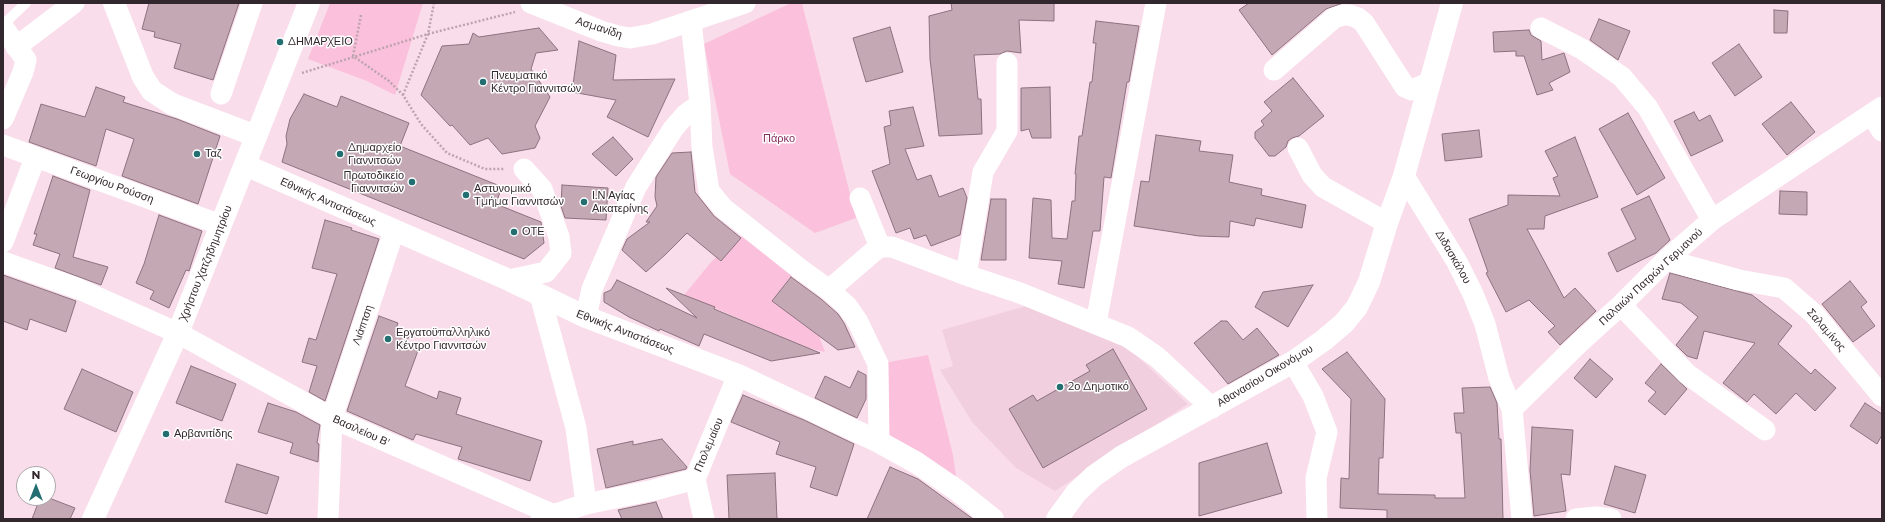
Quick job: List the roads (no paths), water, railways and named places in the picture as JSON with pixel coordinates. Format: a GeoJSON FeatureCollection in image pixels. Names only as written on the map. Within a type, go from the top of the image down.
{"type":"FeatureCollection","features":[{"type":"Feature","properties":{"kind":"main road"},"geometry":{"type":"LineString","coordinates":[[114,3],[143,77],[152,91],[172,104],[256,136]]}},
{"type":"Feature","properties":{"kind":"main road","name":"Χρήστου Χατζηδημητρίου"},"geometry":{"type":"LineString","coordinates":[[93,519],[178,333],[309,3]]}},
{"type":"Feature","properties":{"kind":"main road"},"geometry":{"type":"LineString","coordinates":[[1404,176],[1452,3]]}},
{"type":"Feature","properties":{"kind":"main road","name":"Εθνικής Αντιστάσεως"},"geometry":{"type":"LineString","coordinates":[[245,165],[509,280],[586,317],[738,375],[879,442],[935,475],[993,519]]}},
{"type":"Feature","properties":{"kind":"main road","name":"Αθανασίου Οικονόμου"},"geometry":{"type":"LineString","coordinates":[[1057,519],[1076,493],[1094,476],[1121,456],[1212,408],[1294,362],[1344,323],[1357,307],[1369,282],[1387,223],[1404,176]]}},
{"type":"Feature","properties":{"kind":"street"},"geometry":{"type":"LineString","coordinates":[[16,46],[74,3]]}},
{"type":"Feature","properties":{"kind":"street"},"geometry":{"type":"LineString","coordinates":[[221,94],[252,3]]}},
{"type":"Feature","properties":{"kind":"street","name":"Ασμανίδη"},"geometry":{"type":"LineString","coordinates":[[535,4],[601,31],[630,38],[652,34],[744,3]]}},
{"type":"Feature","properties":{"kind":"street"},"geometry":{"type":"LineString","coordinates":[[1096,323],[1156,3]]}},
{"type":"Feature","properties":{"kind":"street"},"geometry":{"type":"LineString","coordinates":[[1274,70],[1334,18],[1349,15],[1358,18],[1364,24],[1405,87],[1412,90],[1430,82]]}},
{"type":"Feature","properties":{"kind":"street"},"geometry":{"type":"LineString","coordinates":[[691,21],[700,104],[702,147],[709,191],[723,208],[829,290],[847,306],[858,322],[878,364],[879,442]]}},
{"type":"Feature","properties":{"kind":"street"},"geometry":{"type":"LineString","coordinates":[[3,26],[26,60],[23,72],[3,119]]}},
{"type":"Feature","properties":{"kind":"street"},"geometry":{"type":"LineString","coordinates":[[1542,28],[1582,49],[1622,77],[1648,108],[1712,220]]}},
{"type":"Feature","properties":{"kind":"street"},"geometry":{"type":"LineString","coordinates":[[966,276],[983,172],[1007,130],[1007,63]]}},
{"type":"Feature","properties":{"kind":"street"},"geometry":{"type":"LineString","coordinates":[[586,317],[592,288],[636,187],[673,129],[685,115],[700,104]]}},
{"type":"Feature","properties":{"kind":"street","name":"Παλαιών Πατρών Γερμανού"},"geometry":{"type":"LineString","coordinates":[[1512,409],[1578,344],[1621,306],[1666,260],[1712,220],[1878,117]]}},
{"type":"Feature","properties":{"kind":"street","name":"Γεωργίου Ρούσση"},"geometry":{"type":"LineString","coordinates":[[3,145],[35,158],[221,224]]}},
{"type":"Feature","properties":{"kind":"street"},"geometry":{"type":"LineString","coordinates":[[1298,148],[1312,175],[1323,187],[1387,223]]}},
{"type":"Feature","properties":{"kind":"street"},"geometry":{"type":"LineString","coordinates":[[3,242],[35,158]]}},
{"type":"Feature","properties":{"kind":"street"},"geometry":{"type":"LineString","coordinates":[[509,280],[546,272],[561,253],[556,226],[542,189],[524,169]]}},
{"type":"Feature","properties":{"kind":"street","name":"Διδασκάλου"},"geometry":{"type":"LineString","coordinates":[[1404,176],[1457,262],[1474,294],[1485,324],[1499,378],[1512,409],[1522,519]]}},
{"type":"Feature","properties":{"kind":"street"},"geometry":{"type":"LineString","coordinates":[[860,198],[880,247]]}},
{"type":"Feature","properties":{"kind":"street","name":"Λιάπτση"},"geometry":{"type":"LineString","coordinates":[[328,519],[332,418],[394,231]]}},
{"type":"Feature","properties":{"kind":"street"},"geometry":{"type":"LineString","coordinates":[[829,290],[880,247],[892,247],[966,276],[1020,293],[1128,337],[1151,353],[1212,408]]}},
{"type":"Feature","properties":{"kind":"street","name":"Σαλαμίνος"},"geometry":{"type":"LineString","coordinates":[[1666,260],[1739,280],[1784,288],[1814,314],[1882,396]]}},
{"type":"Feature","properties":{"kind":"street","name":"Βασιλείου Β'"},"geometry":{"type":"LineString","coordinates":[[3,262],[79,288],[178,333],[332,418],[565,513]]}},
{"type":"Feature","properties":{"kind":"street"},"geometry":{"type":"LineString","coordinates":[[540,295],[576,428],[565,513]]}},
{"type":"Feature","properties":{"kind":"street"},"geometry":{"type":"LineString","coordinates":[[1621,306],[1687,374],[1764,430]]}},
{"type":"Feature","properties":{"kind":"street"},"geometry":{"type":"LineString","coordinates":[[1294,362],[1313,396],[1327,432],[1316,478],[1316,519]]}},
{"type":"Feature","properties":{"kind":"street","name":"Πτολεμαίου"},"geometry":{"type":"LineString","coordinates":[[565,513],[695,479],[738,375]]}},
{"type":"Feature","properties":{"kind":"street"},"geometry":{"type":"LineString","coordinates":[[695,479],[704,519]]}},
{"type":"Feature","properties":{"kind":"street"},"geometry":{"type":"LineString","coordinates":[[1576,519],[1611,519]]}},
{"type":"Feature","properties":{"kind":"lane"},"geometry":{"type":"LineString","coordinates":[[3,26],[26,3]]}},
{"type":"Feature","properties":{"kind":"place","name":"ΔΗΜΑΡΧΕΙΟ"},"geometry":{"type":"Point","coordinates":[280,42]}},
{"type":"Feature","properties":{"kind":"place","name":"Πνευματικό Κέντρο Γιαννιτσών"},"geometry":{"type":"Point","coordinates":[483,82]}},
{"type":"Feature","properties":{"kind":"place","name":"Ταζ"},"geometry":{"type":"Point","coordinates":[197,154]}},
{"type":"Feature","properties":{"kind":"place","name":"Δημαρχείο Γιαννιτσών"},"geometry":{"type":"Point","coordinates":[340,154]}},
{"type":"Feature","properties":{"kind":"place","name":"Πρωτοδικείο Γιαννιτσών"},"geometry":{"type":"Point","coordinates":[412,182]}},
{"type":"Feature","properties":{"kind":"place","name":"Αστυνομικό Τμήμα Γιαννιτσών"},"geometry":{"type":"Point","coordinates":[466,195]}},
{"type":"Feature","properties":{"kind":"place","name":"Ι.Ν Αγίας Αικατερίνης"},"geometry":{"type":"Point","coordinates":[584,202]}},
{"type":"Feature","properties":{"kind":"place","name":"ΟΤΕ"},"geometry":{"type":"Point","coordinates":[514,232]}},
{"type":"Feature","properties":{"kind":"place","name":"Εργατοϋπαλληλικό Κέντρο Γιαννιτσών"},"geometry":{"type":"Point","coordinates":[388,339]}},
{"type":"Feature","properties":{"kind":"place","name":"2ο Δημοτικό"},"geometry":{"type":"Point","coordinates":[1060,387]}},
{"type":"Feature","properties":{"kind":"place","name":"Αρβανιτίδης"},"geometry":{"type":"Point","coordinates":[166,434]}},
{"type":"Feature","properties":{"kind":"park label","name":"Πάρκο"},"geometry":{"type":"Point","coordinates":[779,139]}}]}
